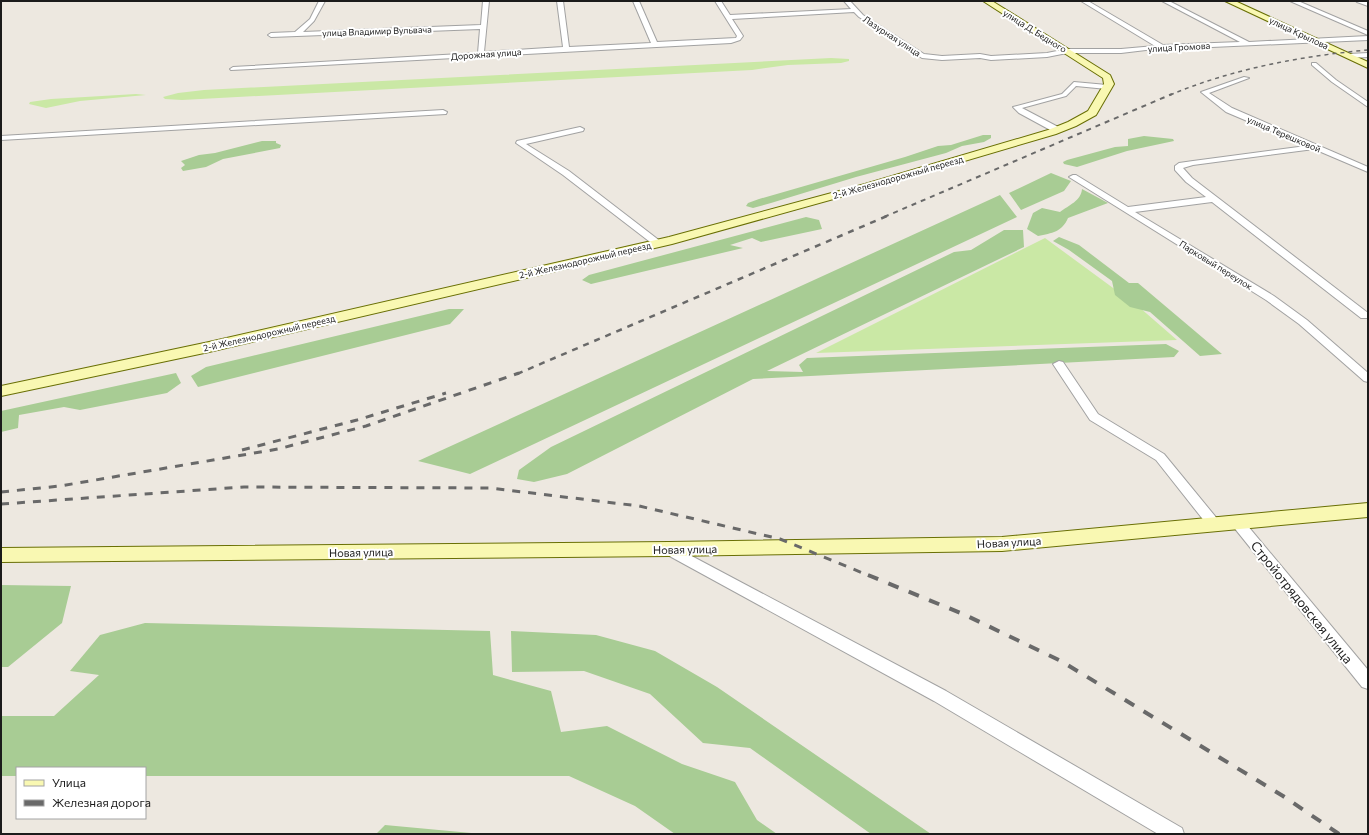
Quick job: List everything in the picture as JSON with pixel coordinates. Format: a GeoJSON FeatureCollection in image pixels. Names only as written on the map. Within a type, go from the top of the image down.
{"type":"FeatureCollection","features":[{"type":"Feature","properties":{"kind":"street"},"geometry":{"type":"LineString","coordinates":[[296,34],[308,27],[314,20],[322,1]]}},
{"type":"Feature","properties":{"kind":"street"},"geometry":{"type":"LineString","coordinates":[[481,54],[486,1]]}},
{"type":"Feature","properties":{"kind":"street"},"geometry":{"type":"LineString","coordinates":[[560,1],[566,49]]}},
{"type":"Feature","properties":{"kind":"street"},"geometry":{"type":"LineString","coordinates":[[636,1],[655,44]]}},
{"type":"Feature","properties":{"kind":"street"},"geometry":{"type":"LineString","coordinates":[[718,1],[729,17],[857,10]]}},
{"type":"Feature","properties":{"kind":"street","name":"Лазурная улица"},"geometry":{"type":"LineString","coordinates":[[847,1],[861,16],[922,56],[942,58],[980,56],[991,58]]}},
{"type":"Feature","properties":{"kind":"street","name":"улица Д. Бедного"},"geometry":{"type":"LineString","coordinates":[[987,1],[1107,77],[1109,84],[1107,87]]}},
{"type":"Feature","properties":{"kind":"street"},"geometry":{"type":"LineString","coordinates":[[1084,1],[1161,47]]}},
{"type":"Feature","properties":{"kind":"street"},"geometry":{"type":"LineString","coordinates":[[1165,1],[1248,43]]}},
{"type":"Feature","properties":{"kind":"street","name":"улица Крылова"},"geometry":{"type":"LineString","coordinates":[[1229,1],[1368,65]]}},
{"type":"Feature","properties":{"kind":"street"},"geometry":{"type":"LineString","coordinates":[[1293,1],[1368,33]]}},
{"type":"Feature","properties":{"kind":"street"},"geometry":{"type":"LineString","coordinates":[[1360,1],[1368,4]]}},
{"type":"Feature","properties":{"kind":"street","name":"Дорожная улица"},"geometry":{"type":"LineString","coordinates":[[233,69],[408,60],[566,49],[731,41],[738,39],[740,36],[729,17]]}},
{"type":"Feature","properties":{"kind":"street","name":"улица Владимир Вульвача"},"geometry":{"type":"LineString","coordinates":[[271,35],[484,27]]}},
{"type":"Feature","properties":{"kind":"street","name":"улица Громова"},"geometry":{"type":"LineString","coordinates":[[991,58],[1047,55],[1067,51],[1121,51],[1161,47],[1368,38]]}},
{"type":"Feature","properties":{"kind":"street"},"geometry":{"type":"LineString","coordinates":[[1349,56],[1368,55]]}},
{"type":"Feature","properties":{"kind":"street"},"geometry":{"type":"LineString","coordinates":[[1314,64],[1334,81],[1368,105]]}},
{"type":"Feature","properties":{"kind":"street","name":"улица Терешковой"},"geometry":{"type":"LineString","coordinates":[[1246,78],[1204,92],[1229,110],[1368,170]]}},
{"type":"Feature","properties":{"kind":"street"},"geometry":{"type":"LineString","coordinates":[[1057,130],[1017,107],[1064,95],[1074,84],[1107,87]]}},
{"type":"Feature","properties":{"kind":"street","name":"2-й Железнодорожный переезд"},"geometry":{"type":"LineString","coordinates":[[1,391],[209,347],[657,243],[869,186],[1057,130],[1092,113],[1107,87]]}},
{"type":"Feature","properties":{"kind":"street"},"geometry":{"type":"LineString","coordinates":[[1,138],[443,112]]}},
{"type":"Feature","properties":{"kind":"street"},"geometry":{"type":"LineString","coordinates":[[580,129],[520,143],[566,173],[657,243]]}},
{"type":"Feature","properties":{"kind":"street"},"geometry":{"type":"LineString","coordinates":[[1315,147],[1193,163],[1182,165],[1178,168],[1189,180],[1365,316]]}},
{"type":"Feature","properties":{"kind":"street","name":"Парковый переулок"},"geometry":{"type":"LineString","coordinates":[[1073,177],[1270,298],[1303,322],[1368,379]]}},
{"type":"Feature","properties":{"kind":"street"},"geometry":{"type":"LineString","coordinates":[[1127,210],[1214,199]]}},
{"type":"Feature","properties":{"kind":"street"},"geometry":{"type":"LineString","coordinates":[[1059,364],[1094,417],[1160,457],[1214,524]]}},
{"type":"Feature","properties":{"kind":"street","name":"Новая улица"},"geometry":{"type":"LineString","coordinates":[[1,555],[669,549],[1002,544],[1368,510]]}},
{"type":"Feature","properties":{"kind":"street","name":"Стройотрядовская улица"},"geometry":{"type":"LineString","coordinates":[[1237,522],[1368,682]]}},
{"type":"Feature","properties":{"kind":"street"},"geometry":{"type":"LineString","coordinates":[[669,549],[940,696],[1175,834]]}},
{"type":"Feature","properties":{"kind":"green space"},"geometry":{"type":"Polygon","coordinates":[[[831,58],[849,59],[849,61],[841,63],[788,65],[752,70],[182,100],[165,99],[163,97],[178,93],[204,90],[831,58]]]}},
{"type":"Feature","properties":{"kind":"green space"},"geometry":{"type":"Polygon","coordinates":[[[136,94],[146,95],[80,101],[46,108],[29,104],[30,102],[51,99],[136,94]]]}},
{"type":"Feature","properties":{"kind":"green space"},"geometry":{"type":"Polygon","coordinates":[[[983,135],[991,135],[991,138],[984,142],[962,146],[946,153],[856,177],[753,208],[746,206],[748,203],[759,199],[938,146],[951,145],[983,135]]]}},
{"type":"Feature","properties":{"kind":"green space"},"geometry":{"type":"Polygon","coordinates":[[[1144,136],[1173,139],[1174,141],[1127,151],[1077,167],[1064,164],[1063,162],[1115,147],[1128,146],[1128,139],[1144,136]]]}},
{"type":"Feature","properties":{"kind":"green space"},"geometry":{"type":"Polygon","coordinates":[[[262,141],[276,141],[276,143],[281,145],[280,148],[223,159],[206,167],[183,171],[181,168],[185,165],[181,161],[199,155],[215,153],[262,141]]]}},
{"type":"Feature","properties":{"kind":"green space"},"geometry":{"type":"Polygon","coordinates":[[[1051,173],[1071,181],[1064,191],[1021,210],[1009,193],[1051,173]]]}},
{"type":"Feature","properties":{"kind":"green space"},"geometry":{"type":"Polygon","coordinates":[[[1082,189],[1108,203],[1068,218],[1066,223],[1060,229],[1052,233],[1038,236],[1027,229],[1033,213],[1042,208],[1060,212],[1077,200],[1082,189]]]}},
{"type":"Feature","properties":{"kind":"green space"},"geometry":{"type":"Polygon","coordinates":[[[1000,195],[1017,217],[470,474],[418,461],[1000,195]]]}},
{"type":"Feature","properties":{"kind":"green space"},"geometry":{"type":"Polygon","coordinates":[[[806,217],[819,220],[822,229],[761,242],[752,238],[730,245],[743,248],[591,284],[582,280],[589,275],[806,217]]]}},
{"type":"Feature","properties":{"kind":"green space"},"geometry":{"type":"Polygon","coordinates":[[[1004,230],[1023,230],[1024,247],[767,371],[803,372],[799,365],[807,358],[1166,344],[1179,351],[1174,357],[753,379],[567,474],[534,482],[517,479],[519,470],[551,447],[954,252],[971,250],[1004,230]]]}},
{"type":"Feature","properties":{"kind":"green space"},"geometry":{"type":"Polygon","coordinates":[[[1059,237],[1079,245],[1129,283],[1138,283],[1222,354],[1200,356],[1150,312],[1130,307],[1115,295],[1112,281],[1069,250],[1053,241],[1059,237]]]}},
{"type":"Feature","properties":{"kind":"green space"},"geometry":{"type":"Polygon","coordinates":[[[1045,238],[1139,307],[1177,340],[816,353],[1045,238]]]}},
{"type":"Feature","properties":{"kind":"green space"},"geometry":{"type":"Polygon","coordinates":[[[449,309],[464,309],[450,324],[198,387],[191,376],[206,367],[449,309]]]}},
{"type":"Feature","properties":{"kind":"green space"},"geometry":{"type":"Polygon","coordinates":[[[176,373],[181,383],[167,393],[80,410],[64,407],[19,415],[18,428],[1,432],[1,411],[176,373]]]}},
{"type":"Feature","properties":{"kind":"green space"},"geometry":{"type":"Polygon","coordinates":[[[1,585],[71,586],[62,623],[8,667],[1,667],[1,585]]]}},
{"type":"Feature","properties":{"kind":"green space"},"geometry":{"type":"Polygon","coordinates":[[[145,623],[490,631],[493,675],[551,691],[561,732],[607,726],[682,764],[735,782],[757,820],[777,834],[675,834],[635,806],[569,776],[146,776],[146,767],[16,767],[16,776],[1,776],[1,716],[54,716],[99,675],[70,671],[100,635],[145,623]]]}},
{"type":"Feature","properties":{"kind":"green space"},"geometry":{"type":"Polygon","coordinates":[[[511,631],[596,635],[655,651],[717,687],[931,834],[871,834],[750,748],[703,743],[650,694],[584,671],[512,672],[511,631]]]}},
{"type":"Feature","properties":{"kind":"green space"},"geometry":{"type":"Polygon","coordinates":[[[385,825],[482,834],[376,834],[385,825]]]}},
{"type":"Feature","properties":{"kind":"railway"},"geometry":{"type":"LineString","coordinates":[[1170,95],[1218,78],[1267,65],[1318,56],[1368,50]]}},
{"type":"Feature","properties":{"kind":"railway"},"geometry":{"type":"LineString","coordinates":[[884,217],[1172,94]]}},
{"type":"Feature","properties":{"kind":"railway"},"geometry":{"type":"LineString","coordinates":[[517,374],[887,216]]}},
{"type":"Feature","properties":{"kind":"railway"},"geometry":{"type":"LineString","coordinates":[[1,492],[60,486],[278,449],[366,426],[519,373]]}},
{"type":"Feature","properties":{"kind":"railway"},"geometry":{"type":"LineString","coordinates":[[242,450],[357,420],[446,393]]}},
{"type":"Feature","properties":{"kind":"railway"},"geometry":{"type":"LineString","coordinates":[[1,504],[244,487],[490,488],[639,506],[780,539],[870,576]]}},
{"type":"Feature","properties":{"kind":"railway"},"geometry":{"type":"LineString","coordinates":[[868,575],[963,614],[1061,661],[1283,796],[1339,834]]}}]}
